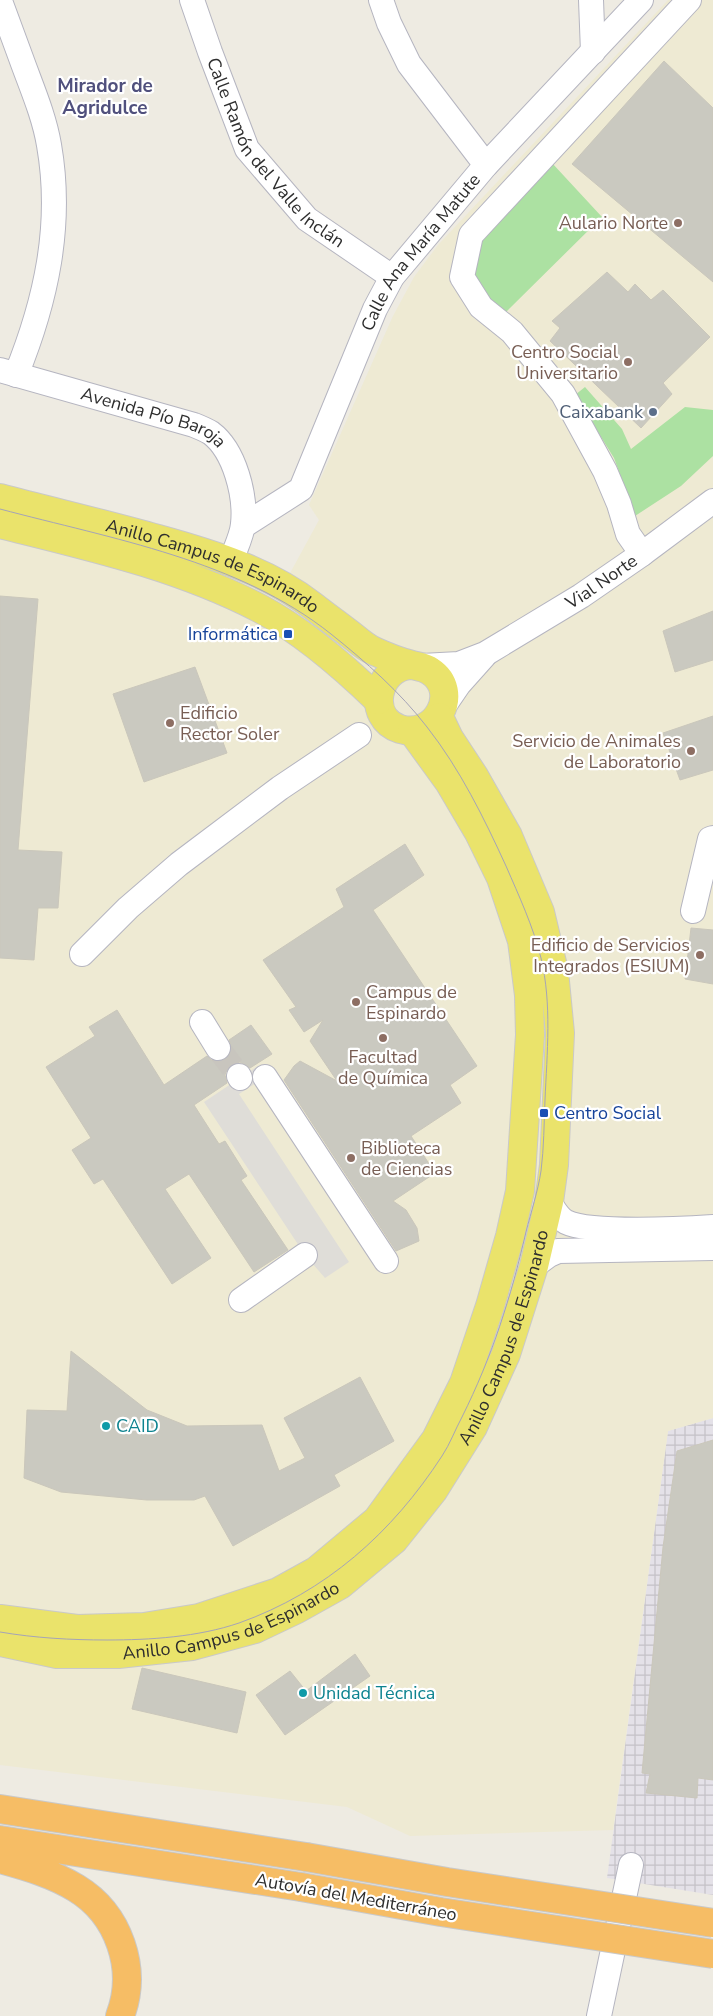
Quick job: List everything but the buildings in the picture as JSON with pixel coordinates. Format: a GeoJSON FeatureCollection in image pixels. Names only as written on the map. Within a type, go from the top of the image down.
{"type":"FeatureCollection","features":[{"type":"Feature","properties":{"kind":"highway","name":"Autovía del Mediterráneo"},"geometry":{"type":"LineString","coordinates":[[0,1809],[306,1857],[447,1882],[713,1923]]}},
{"type":"Feature","properties":{"kind":"highway","name":"Autovía del Mediterráneo"},"geometry":{"type":"LineString","coordinates":[[0,1840],[713,1954]]}},
{"type":"Feature","properties":{"kind":"highway"},"geometry":{"type":"LineString","coordinates":[[0,1859],[37,1870],[77,1889],[105,1916],[119,1938],[127,1966],[126,1995],[120,2016]]}},
{"type":"Feature","properties":{"kind":"main road","name":"Anillo Campus de Espinardo"},"geometry":{"type":"LineString","coordinates":[[0,498],[122,529],[231,561],[296,593],[372,650],[432,672],[440,681],[444,691],[441,711],[449,738],[474,776],[508,836],[540,912],[554,971],[560,1034],[554,1165],[549,1202],[534,1266],[506,1354],[473,1427],[433,1491],[394,1540],[340,1585],[297,1609],[255,1629],[192,1646],[118,1654],[57,1654],[0,1642]]}},
{"type":"Feature","properties":{"kind":"main road","name":"Anillo Campus de Espinardo"},"geometry":{"type":"LineString","coordinates":[[0,524],[104,550],[175,572],[222,590],[261,609],[353,675],[378,700],[384,717],[393,725],[400,729],[412,731],[449,782],[479,833],[501,878],[522,941],[529,994],[530,1035],[520,1191],[510,1236],[490,1306],[464,1383],[436,1439],[377,1520],[316,1571],[278,1592],[199,1618],[144,1627],[76,1629],[0,1619]]}},
{"type":"Feature","properties":{"kind":"main road"},"geometry":{"type":"LineString","coordinates":[[378,700],[381,686],[398,667],[416,666]]}},
{"type":"Feature","properties":{"kind":"main road"},"geometry":{"type":"LineString","coordinates":[[412,731],[427,727],[441,711]]}},
{"type":"Feature","properties":{"kind":"street","name":"Calle Ramón del Valle Inclán"},"geometry":{"type":"LineString","coordinates":[[192,0],[247,149],[307,219],[392,277]]}},
{"type":"Feature","properties":{"kind":"street"},"geometry":{"type":"LineString","coordinates":[[381,0],[389,23],[409,64],[486,165]]}},
{"type":"Feature","properties":{"kind":"street"},"geometry":{"type":"LineString","coordinates":[[591,0],[592,52]]}},
{"type":"Feature","properties":{"kind":"street","name":"Calle Ana María Matute"},"geometry":{"type":"LineString","coordinates":[[243,526],[302,489],[374,309],[392,277],[486,165],[641,0]]}},
{"type":"Feature","properties":{"kind":"street"},"geometry":{"type":"LineString","coordinates":[[642,554],[628,534],[619,504],[605,471],[563,394],[512,332],[482,307],[462,278],[471,235],[689,0]]}},
{"type":"Feature","properties":{"kind":"street"},"geometry":{"type":"LineString","coordinates":[[0,1],[43,120],[49,144],[55,207],[54,232],[48,273],[32,332],[8,372]]}},
{"type":"Feature","properties":{"kind":"street","name":"Avenida Pío Baroja"},"geometry":{"type":"LineString","coordinates":[[8,372],[194,425],[212,434],[225,449],[237,472],[242,492],[243,526]]}},
{"type":"Feature","properties":{"kind":"street","name":"Vial Norte"},"geometry":{"type":"LineString","coordinates":[[416,666],[459,664],[485,654],[582,596],[713,501]]}},
{"type":"Feature","properties":{"kind":"street"},"geometry":{"type":"LineString","coordinates":[[231,561],[243,526]]}},
{"type":"Feature","properties":{"kind":"street","name":"Vial Norte"},"geometry":{"type":"LineString","coordinates":[[441,711],[459,684],[485,654]]}},
{"type":"Feature","properties":{"kind":"street"},"geometry":{"type":"LineString","coordinates":[[82,954],[128,908],[178,864],[280,788],[360,735]]}},
{"type":"Feature","properties":{"kind":"street"},"geometry":{"type":"LineString","coordinates":[[693,911],[710,840],[713,838]]}},
{"type":"Feature","properties":{"kind":"street"},"geometry":{"type":"LineString","coordinates":[[202,1022],[218,1048]]}},
{"type":"Feature","properties":{"kind":"street"},"geometry":{"type":"LineString","coordinates":[[265,1077],[386,1261]]}},
{"type":"Feature","properties":{"kind":"street"},"geometry":{"type":"LineString","coordinates":[[549,1202],[564,1221],[617,1239]]}},
{"type":"Feature","properties":{"kind":"street"},"geometry":{"type":"LineString","coordinates":[[669,1239],[713,1227]]}},
{"type":"Feature","properties":{"kind":"street"},"geometry":{"type":"LineString","coordinates":[[534,1266],[558,1251],[617,1239],[669,1239],[713,1248]]}},
{"type":"Feature","properties":{"kind":"street"},"geometry":{"type":"LineString","coordinates":[[241,1300],[305,1254]]}},
{"type":"Feature","properties":{"kind":"street"},"geometry":{"type":"LineString","coordinates":[[599,2016],[631,1866]]}},
{"type":"Feature","properties":{"kind":"shaded area","name":"Campus de Espinardo"},"geometry":{"type":"Polygon","coordinates":[[[668,0],[713,0],[713,1418],[668,1431],[613,1830],[410,1836],[347,1807],[0,1765],[0,498],[283,586],[319,520],[309,505],[393,316],[414,277],[438,245],[668,0]]]}},
{"type":"Feature","properties":{"kind":"shaded area"},"geometry":{"type":"Polygon","coordinates":[[[258,1066],[265,1077],[239,1094],[349,1262],[325,1278],[305,1255],[204,1102],[258,1066]]]}},
{"type":"Feature","properties":{"kind":"shaded area"},"geometry":{"type":"Polygon","coordinates":[[[713,1418],[713,1895],[607,1878],[668,1431],[713,1418]]]}},
{"type":"Feature","properties":{"kind":"green space"},"geometry":{"type":"Polygon","coordinates":[[[552,163],[602,217],[505,313],[480,293],[473,272],[475,245],[552,163]]]}},
{"type":"Feature","properties":{"kind":"green space"},"geometry":{"type":"Polygon","coordinates":[[[585,387],[622,429],[631,449],[685,407],[713,410],[713,456],[681,486],[635,516],[614,458],[575,395],[585,387]]]}},
{"type":"Feature","properties":{"kind":"tunnel"},"geometry":{"type":"LineString","coordinates":[[218,1048],[239,1076]]}},
{"type":"Feature","properties":{"kind":"tram line"},"geometry":{"type":"LineString","coordinates":[[0,509],[130,542],[215,570],[256,587],[295,609],[357,655],[417,714],[439,743],[471,794],[498,848],[534,934],[541,958],[548,1011],[541,1171],[507,1303],[483,1372],[450,1442],[422,1484],[379,1535],[328,1577],[300,1595],[271,1610],[223,1628],[174,1637],[107,1640],[26,1636],[0,1632]]}},
{"type":"Feature","properties":{"kind":"place","name":"Aulario Norte"},"geometry":{"type":"Point","coordinates":[678,223]}},
{"type":"Feature","properties":{"kind":"place","name":"Centro Social Universitario"},"geometry":{"type":"Point","coordinates":[628,362]}},
{"type":"Feature","properties":{"kind":"place","name":"Caixabank"},"geometry":{"type":"Point","coordinates":[653,412]}},
{"type":"Feature","properties":{"kind":"place","name":"Informática"},"geometry":{"type":"Point","coordinates":[288,634]}},
{"type":"Feature","properties":{"kind":"place","name":"Edificio Rector Soler"},"geometry":{"type":"Point","coordinates":[170,723]}},
{"type":"Feature","properties":{"kind":"place","name":"Servicio de Animales de Laboratorio"},"geometry":{"type":"Point","coordinates":[691,751]}},
{"type":"Feature","properties":{"kind":"place","name":"Edificio de Servicios Integrados (ESIUM)"},"geometry":{"type":"Point","coordinates":[700,955]}},
{"type":"Feature","properties":{"kind":"place","name":"Campus de Espinardo"},"geometry":{"type":"Point","coordinates":[356,1002]}},
{"type":"Feature","properties":{"kind":"place","name":"Facultad de Química"},"geometry":{"type":"Point","coordinates":[383,1038]}},
{"type":"Feature","properties":{"kind":"place","name":"Centro Social"},"geometry":{"type":"Point","coordinates":[544,1113]}},
{"type":"Feature","properties":{"kind":"place","name":"Biblioteca de Ciencias"},"geometry":{"type":"Point","coordinates":[351,1158]}},
{"type":"Feature","properties":{"kind":"place","name":"CAID"},"geometry":{"type":"Point","coordinates":[106,1426]}},
{"type":"Feature","properties":{"kind":"place","name":"Unidad Técnica"},"geometry":{"type":"Point","coordinates":[303,1693]}},
{"type":"Feature","properties":{"kind":"district","name":"Mirador de Agridulce"},"geometry":{"type":"Point","coordinates":[105,97]}}]}
